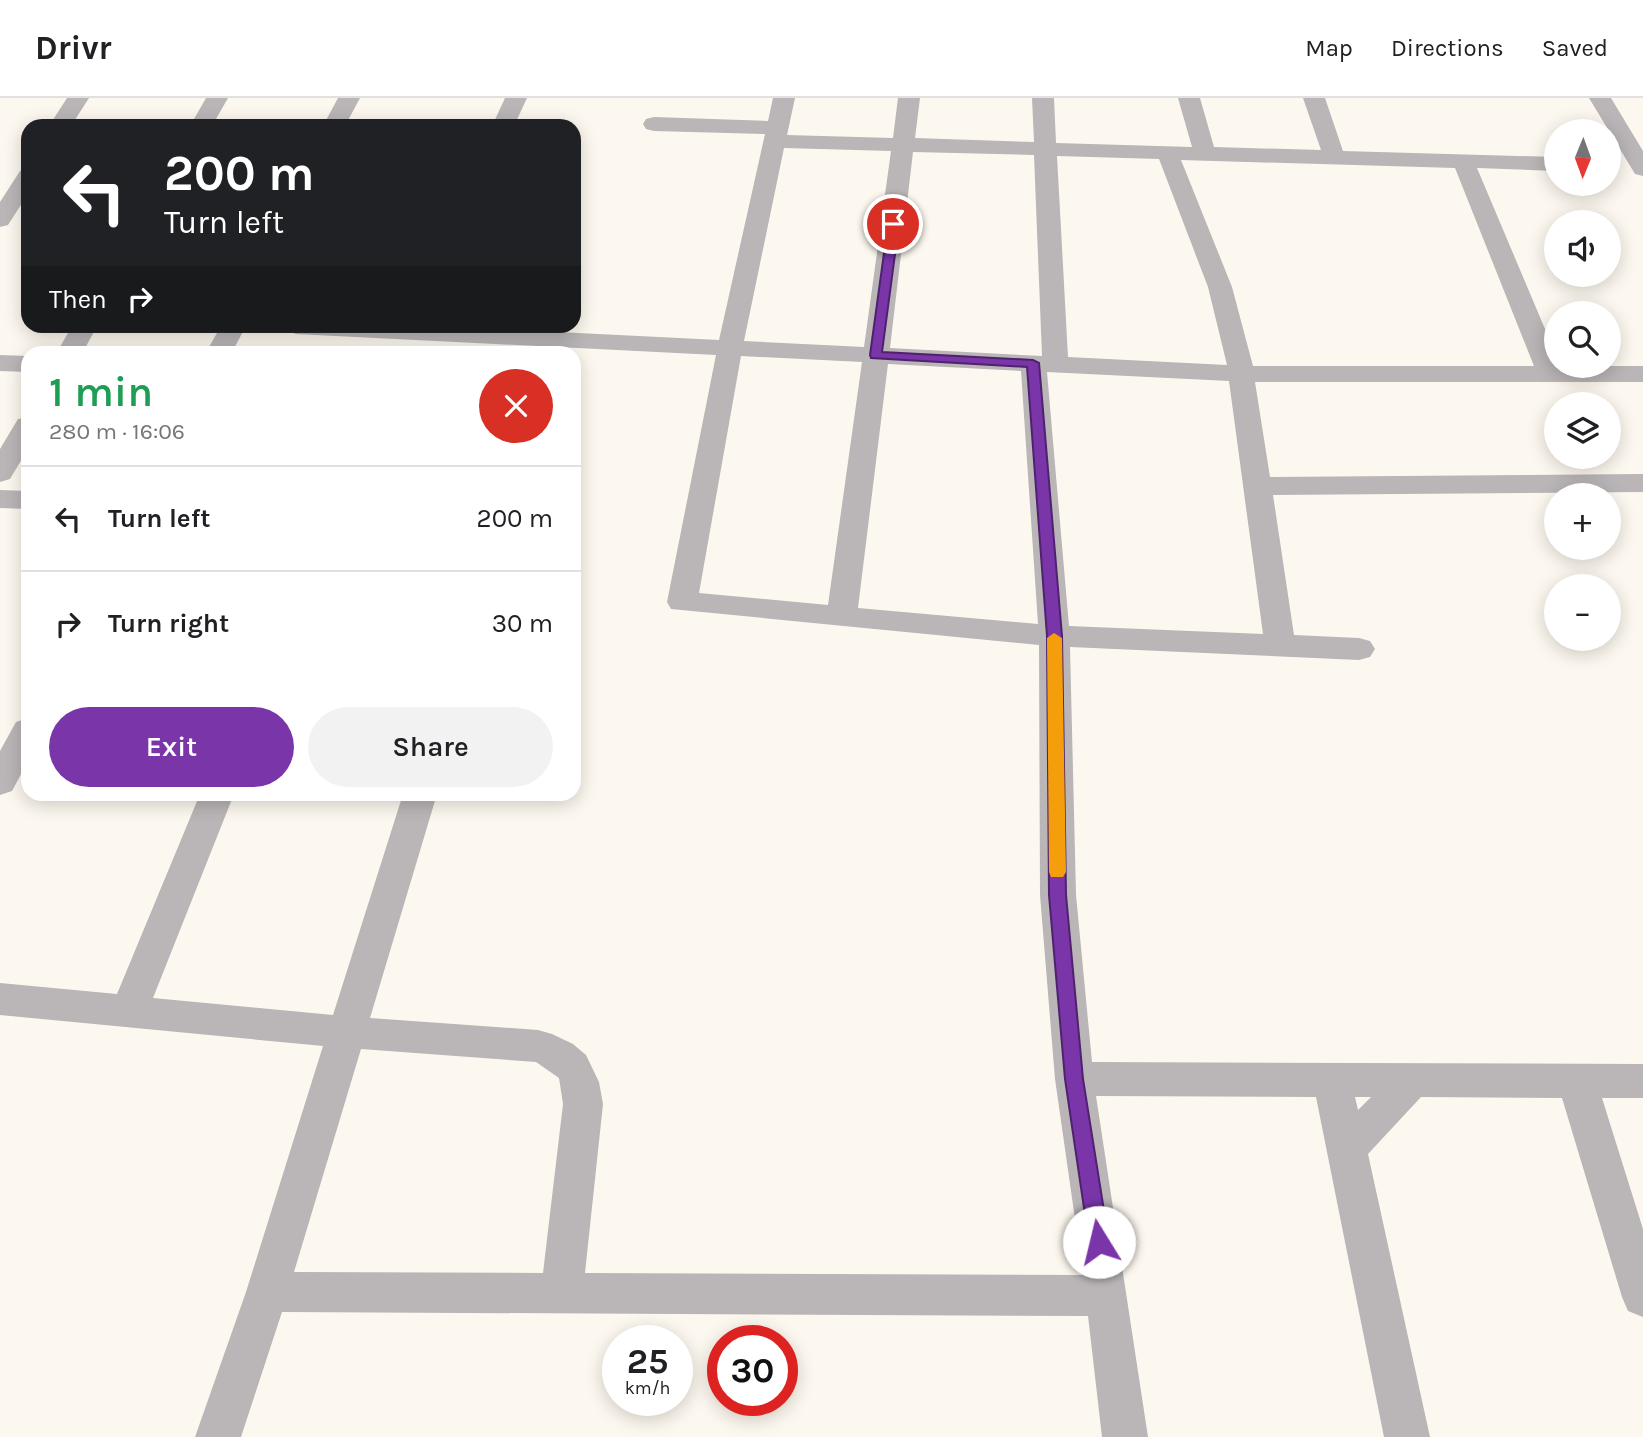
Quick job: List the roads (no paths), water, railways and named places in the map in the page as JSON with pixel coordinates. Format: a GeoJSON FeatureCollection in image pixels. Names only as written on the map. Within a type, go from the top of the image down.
{"type":"FeatureCollection","features":[{"type":"Feature","properties":{"kind":"street"},"geometry":{"type":"LineString","coordinates":[[64,119],[78,98]]}},
{"type":"Feature","properties":{"kind":"street"},"geometry":{"type":"LineString","coordinates":[[205,119],[217,98]]}},
{"type":"Feature","properties":{"kind":"street"},"geometry":{"type":"LineString","coordinates":[[338,119],[349,98]]}},
{"type":"Feature","properties":{"kind":"street"},"geometry":{"type":"LineString","coordinates":[[506,119],[516,98]]}},
{"type":"Feature","properties":{"kind":"street"},"geometry":{"type":"LineString","coordinates":[[784,98],[730,348],[682,602],[1054,636],[1359,649]]}},
{"type":"Feature","properties":{"kind":"street"},"geometry":{"type":"LineString","coordinates":[[842,617],[909,98]]}},
{"type":"Feature","properties":{"kind":"street"},"geometry":{"type":"LineString","coordinates":[[1043,98],[1044,364],[1054,636],[1058,895],[1074,1079],[1125,1437]]}},
{"type":"Feature","properties":{"kind":"street"},"geometry":{"type":"LineString","coordinates":[[1189,98],[1205,153]]}},
{"type":"Feature","properties":{"kind":"street"},"geometry":{"type":"LineString","coordinates":[[1314,98],[1334,157]]}},
{"type":"Feature","properties":{"kind":"street"},"geometry":{"type":"LineString","coordinates":[[1600,98],[1637,167]]}},
{"type":"Feature","properties":{"kind":"street"},"geometry":{"type":"LineString","coordinates":[[654,124],[904,145],[1544,164]]}},
{"type":"Feature","properties":{"kind":"street"},"geometry":{"type":"LineString","coordinates":[[1167,152],[1220,287],[1241,374],[1280,644]]}},
{"type":"Feature","properties":{"kind":"street"},"geometry":{"type":"LineString","coordinates":[[1463,161],[1544,358]]}},
{"type":"Feature","properties":{"kind":"street"},"geometry":{"type":"LineString","coordinates":[[10,206],[21,188]]}},
{"type":"Feature","properties":{"kind":"street"},"geometry":{"type":"LineString","coordinates":[[364,333],[558,346]]}},
{"type":"Feature","properties":{"kind":"street"},"geometry":{"type":"LineString","coordinates":[[581,346],[730,348],[1241,374],[1544,375]]}},
{"type":"Feature","properties":{"kind":"street"},"geometry":{"type":"LineString","coordinates":[[0,363],[21,364]]}},
{"type":"Feature","properties":{"kind":"street"},"geometry":{"type":"LineString","coordinates":[[1621,374],[1643,374]]}},
{"type":"Feature","properties":{"kind":"street"},"geometry":{"type":"LineString","coordinates":[[0,473],[21,437]]}},
{"type":"Feature","properties":{"kind":"street"},"geometry":{"type":"LineString","coordinates":[[1258,486],[1643,483]]}},
{"type":"Feature","properties":{"kind":"street"},"geometry":{"type":"LineString","coordinates":[[0,499],[21,500]]}},
{"type":"Feature","properties":{"kind":"street"},"geometry":{"type":"LineString","coordinates":[[10,780],[21,749]]}},
{"type":"Feature","properties":{"kind":"street"},"geometry":{"type":"LineString","coordinates":[[129,1010],[214,801]]}},
{"type":"Feature","properties":{"kind":"street"},"geometry":{"type":"LineString","coordinates":[[218,1437],[267,1292],[418,801]]}},
{"type":"Feature","properties":{"kind":"street"},"geometry":{"type":"LineString","coordinates":[[0,999],[347,1032],[538,1046],[556,1053],[573,1064],[581,1082],[583,1104],[562,1293]]}},
{"type":"Feature","properties":{"kind":"street"},"geometry":{"type":"LineString","coordinates":[[1074,1079],[1643,1081]]}},
{"type":"Feature","properties":{"kind":"street"},"geometry":{"type":"LineString","coordinates":[[1332,1079],[1407,1437]]}},
{"type":"Feature","properties":{"kind":"street"},"geometry":{"type":"LineString","coordinates":[[1347,1149],[1413,1079]]}},
{"type":"Feature","properties":{"kind":"street"},"geometry":{"type":"LineString","coordinates":[[1577,1081],[1643,1297]]}},
{"type":"Feature","properties":{"kind":"street"},"geometry":{"type":"LineString","coordinates":[[267,1292],[1107,1296]]}}]}
